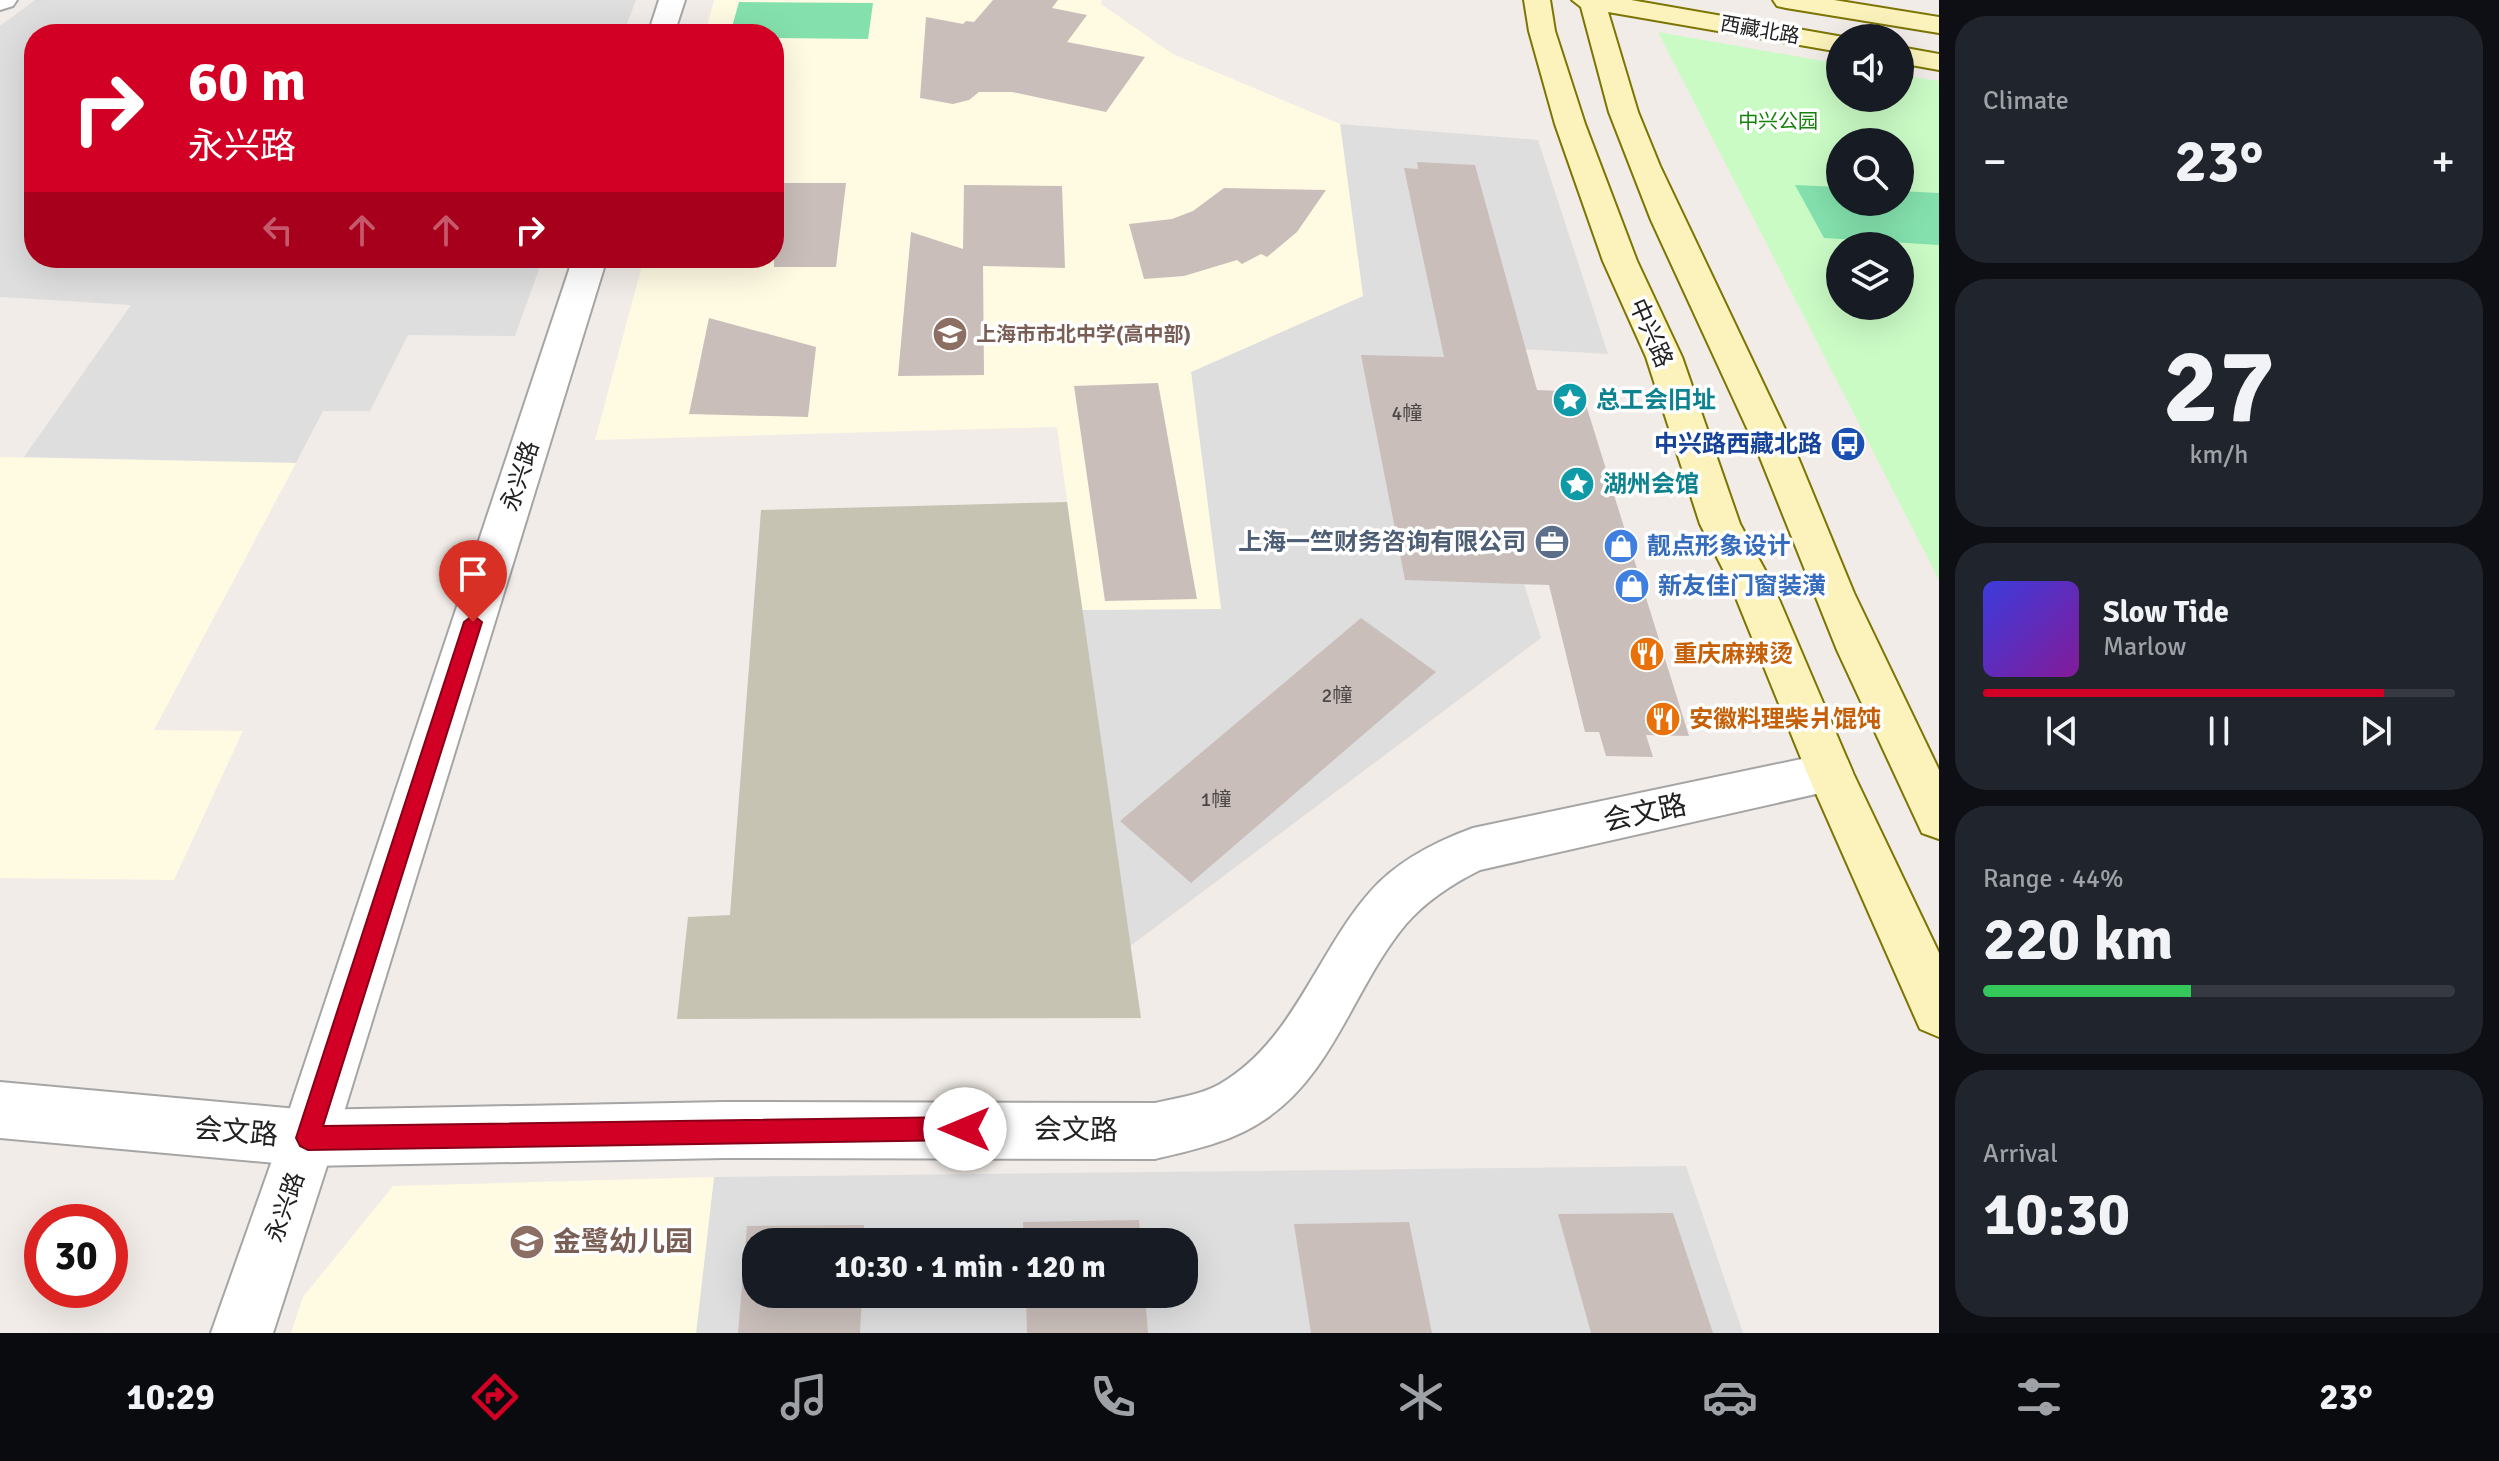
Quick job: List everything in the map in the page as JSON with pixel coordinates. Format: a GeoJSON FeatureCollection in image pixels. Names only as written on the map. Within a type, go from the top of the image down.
{"type":"FeatureCollection","features":[{"type":"Feature","properties":{"kind":"main road","name":"中兴路"},"geometry":{"type":"LineString","coordinates":[[1537,0],[1542,31],[1570,124],[1620,261],[1664,357],[1720,524],[1751,583],[1830,773],[1939,1011]]}},
{"type":"Feature","properties":{"kind":"main road","name":"西藏北路"},"geometry":{"type":"LineString","coordinates":[[1590,0],[1826,42]]}},
{"type":"Feature","properties":{"kind":"main road"},"geometry":{"type":"LineString","coordinates":[[1590,0],[1605,61],[1646,171],[1687,265],[1769,433],[1833,593],[1939,818]]}},
{"type":"Feature","properties":{"kind":"main road","name":"西藏北路"},"geometry":{"type":"LineString","coordinates":[[1786,0],[1939,25]]}},
{"type":"Feature","properties":{"kind":"main road"},"geometry":{"type":"LineString","coordinates":[[1914,58],[1939,62]]}},
{"type":"Feature","properties":{"kind":"street"},"geometry":{"type":"LineString","coordinates":[[664,24],[672,0]]}},
{"type":"Feature","properties":{"kind":"street","name":"永兴路"},"geometry":{"type":"LineString","coordinates":[[242,1333],[308,1138],[587,268]]}},
{"type":"Feature","properties":{"kind":"street","name":"会文路"},"geometry":{"type":"LineString","coordinates":[[0,1110],[308,1138],[724,1130],[1155,1131],[1211,1117],[1247,1099],[1280,1070],[1381,916],[1436,866],[1473,850],[1830,773]]}},
{"type":"Feature","properties":{"kind":"shaded area"},"geometry":{"type":"Polygon","coordinates":[[[35,0],[636,0],[627,24],[24,24],[24,268],[539,268],[515,336],[408,335],[370,411],[323,411],[296,463],[24,457],[131,305],[0,297],[0,26],[35,0]]]}},
{"type":"Feature","properties":{"kind":"shaded area","name":"上海市市北中学(高中部)"},"geometry":{"type":"Polygon","coordinates":[[[714,0],[1102,0],[1101,4],[1173,54],[1340,124],[1363,296],[1191,372],[1221,609],[1082,610],[1057,427],[595,440],[641,268],[784,268],[784,24],[708,24],[714,0]]]}},
{"type":"Feature","properties":{"kind":"shaded area"},"geometry":{"type":"Polygon","coordinates":[[[1340,124],[1538,140],[1608,354],[1449,345],[1541,638],[1129,947],[1082,610],[1221,608],[1191,372],[1363,296],[1340,124]]]}},
{"type":"Feature","properties":{"kind":"shaded area"},"geometry":{"type":"Polygon","coordinates":[[[0,457],[296,463],[154,730],[243,731],[174,880],[0,878],[0,457]]]}},
{"type":"Feature","properties":{"kind":"shaded area"},"geometry":{"type":"Polygon","coordinates":[[[1067,502],[1141,1018],[677,1019],[688,917],[730,915],[761,510],[1067,502]]]}},
{"type":"Feature","properties":{"kind":"shaded area"},"geometry":{"type":"Polygon","coordinates":[[[1686,1166],[1743,1333],[696,1333],[714,1177],[1686,1166]]]}},
{"type":"Feature","properties":{"kind":"shaded area","name":"金鹭幼儿园"},"geometry":{"type":"Polygon","coordinates":[[[714,1177],[696,1333],[291,1333],[303,1297],[393,1186],[714,1177]]]}},
{"type":"Feature","properties":{"kind":"green space"},"geometry":{"type":"Polygon","coordinates":[[[739,2],[873,3],[868,39],[784,38],[784,24],[733,24],[739,2]]]}},
{"type":"Feature","properties":{"kind":"green space","name":"中兴公园"},"geometry":{"type":"Polygon","coordinates":[[[1658,32],[1826,62],[1826,112],[1914,112],[1914,77],[1939,81],[1939,580],[1658,32]]]}},
{"type":"Feature","properties":{"kind":"green space"},"geometry":{"type":"Polygon","coordinates":[[[1795,185],[1826,186],[1826,216],[1914,216],[1914,192],[1939,193],[1939,245],[1914,243],[1914,232],[1826,232],[1824,238],[1795,185]]]}},
{"type":"Feature","properties":{"kind":"building"},"geometry":{"type":"Polygon","coordinates":[[[993,0],[1058,0],[1052,8],[1087,15],[1067,42],[1145,57],[1106,112],[1012,92],[979,92],[969,100],[953,104],[920,98],[926,17],[963,24],[966,21],[974,22],[993,0]]]}},
{"type":"Feature","properties":{"kind":"building"},"geometry":{"type":"Polygon","coordinates":[[[1417,162],[1475,165],[1537,390],[1582,392],[1689,736],[1646,735],[1653,757],[1606,756],[1599,732],[1585,732],[1549,585],[1405,580],[1361,355],[1444,357],[1404,168],[1418,169],[1417,162]]]}},
{"type":"Feature","properties":{"kind":"building"},"geometry":{"type":"Polygon","coordinates":[[[784,183],[846,183],[836,267],[784,267],[784,183]]]}},
{"type":"Feature","properties":{"kind":"building"},"geometry":{"type":"Polygon","coordinates":[[[964,185],[1062,186],[1065,268],[983,266],[984,375],[898,376],[911,232],[963,249],[964,185]]]}},
{"type":"Feature","properties":{"kind":"building"},"geometry":{"type":"Polygon","coordinates":[[[1224,188],[1326,190],[1297,232],[1267,257],[1261,254],[1242,264],[1237,260],[1184,276],[1144,279],[1129,224],[1172,219],[1193,211],[1224,188]]]}},
{"type":"Feature","properties":{"kind":"building"},"geometry":{"type":"Polygon","coordinates":[[[709,318],[816,347],[808,417],[689,414],[709,318]]]}},
{"type":"Feature","properties":{"kind":"building"},"geometry":{"type":"Polygon","coordinates":[[[1158,383],[1197,599],[1105,601],[1074,386],[1158,383]]]}},
{"type":"Feature","properties":{"kind":"building"},"geometry":{"type":"Polygon","coordinates":[[[1361,618],[1436,672],[1191,883],[1120,821],[1361,618]]]}},
{"type":"Feature","properties":{"kind":"building"},"geometry":{"type":"Polygon","coordinates":[[[1673,1213],[1713,1333],[1591,1333],[1558,1214],[1673,1213]]]}},
{"type":"Feature","properties":{"kind":"building"},"geometry":{"type":"Polygon","coordinates":[[[1139,1220],[1140,1228],[1023,1228],[1023,1222],[1139,1220]]]}},
{"type":"Feature","properties":{"kind":"building"},"geometry":{"type":"Polygon","coordinates":[[[1409,1222],[1432,1333],[1311,1333],[1294,1224],[1409,1222]]]}},
{"type":"Feature","properties":{"kind":"building"},"geometry":{"type":"Polygon","coordinates":[[[864,1225],[864,1228],[747,1228],[864,1225]]]}},
{"type":"Feature","properties":{"kind":"building"},"geometry":{"type":"Polygon","coordinates":[[[742,1285],[742,1308],[861,1308],[860,1333],[738,1333],[742,1285]]]}},
{"type":"Feature","properties":{"kind":"building"},"geometry":{"type":"Polygon","coordinates":[[[1026,1308],[1146,1308],[1148,1333],[1027,1333],[1026,1308]]]}},
{"type":"Feature","properties":{"kind":"place","name":"上海市市北中学(高中部)"},"geometry":{"type":"Point","coordinates":[950,334]}},
{"type":"Feature","properties":{"kind":"place","name":"总工会旧址"},"geometry":{"type":"Point","coordinates":[1570,400]}},
{"type":"Feature","properties":{"kind":"place","name":"中兴路西藏北路"},"geometry":{"type":"Point","coordinates":[1848,444]}},
{"type":"Feature","properties":{"kind":"place","name":"湖州会馆"},"geometry":{"type":"Point","coordinates":[1577,484]}},
{"type":"Feature","properties":{"kind":"place","name":"上海一竺财务咨询有限公司"},"geometry":{"type":"Point","coordinates":[1552,542]}},
{"type":"Feature","properties":{"kind":"place","name":"靓点形象设计"},"geometry":{"type":"Point","coordinates":[1621,546]}},
{"type":"Feature","properties":{"kind":"place","name":"新友佳门窗装潢"},"geometry":{"type":"Point","coordinates":[1632,586]}},
{"type":"Feature","properties":{"kind":"place","name":"重庆麻辣烫"},"geometry":{"type":"Point","coordinates":[1647,654]}},
{"type":"Feature","properties":{"kind":"place","name":"安徽料理柴爿馄饨"},"geometry":{"type":"Point","coordinates":[1663,719]}},
{"type":"Feature","properties":{"kind":"place","name":"金鹭幼儿园"},"geometry":{"type":"Point","coordinates":[527,1242]}},
{"type":"Feature","properties":{"kind":"route"},"geometry":{"type":"LineString","coordinates":[[473,622],[308,1138],[965,1129]]}}]}
